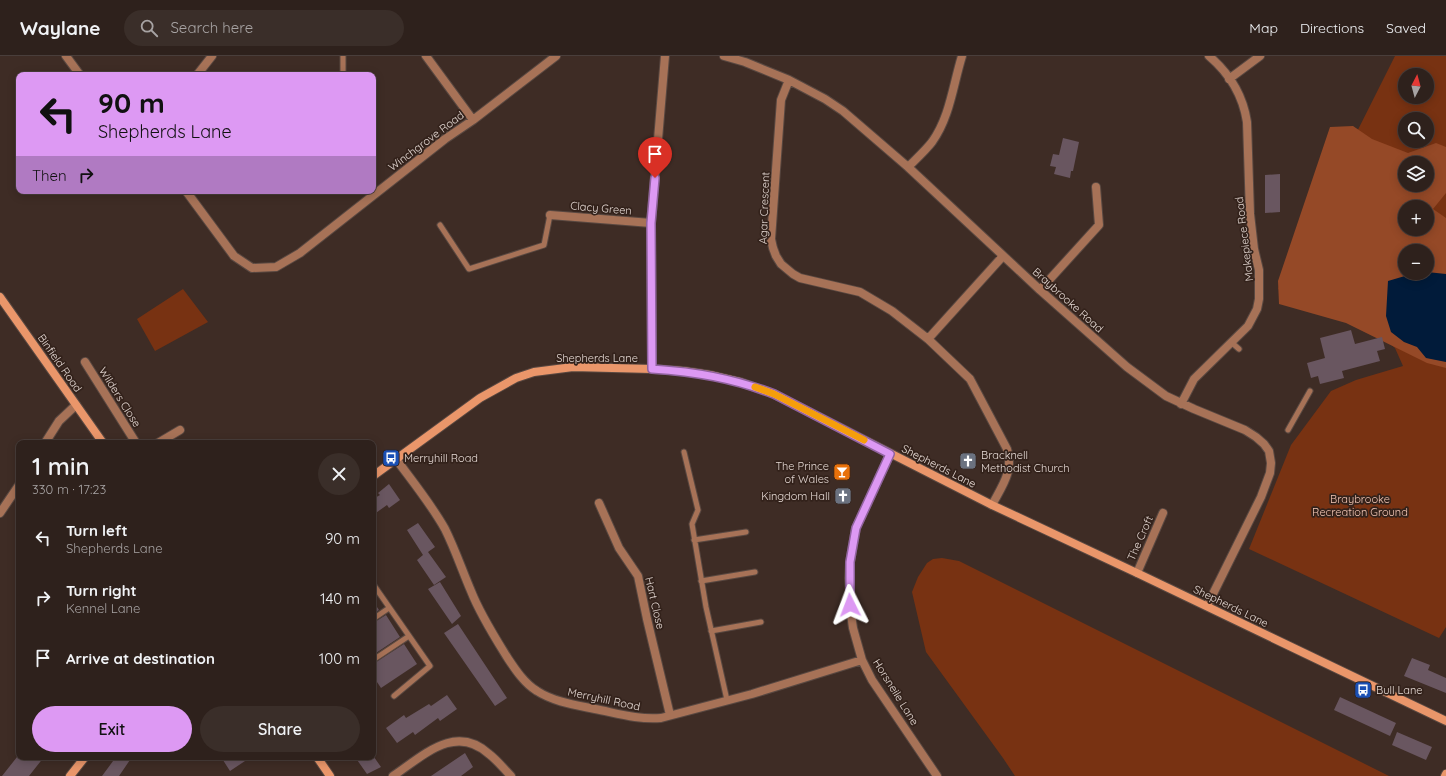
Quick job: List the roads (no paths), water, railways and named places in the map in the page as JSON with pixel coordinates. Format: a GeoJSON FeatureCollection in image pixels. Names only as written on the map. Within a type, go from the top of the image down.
{"type":"FeatureCollection","features":[{"type":"Feature","properties":{"kind":"street"},"geometry":{"type":"LineString","coordinates":[[66,56],[78,72]]}},
{"type":"Feature","properties":{"kind":"street"},"geometry":{"type":"LineString","coordinates":[[199,72],[212,56]]}},
{"type":"Feature","properties":{"kind":"street"},"geometry":{"type":"LineString","coordinates":[[426,56],[473,120]]}},
{"type":"Feature","properties":{"kind":"street","name":"Winchgrove Road"},"geometry":{"type":"LineString","coordinates":[[376,193],[445,139],[473,120],[556,56]]}},
{"type":"Feature","properties":{"kind":"street"},"geometry":{"type":"LineString","coordinates":[[652,369],[651,223],[665,56]]}},
{"type":"Feature","properties":{"kind":"street","name":"Braybrooke Road"},"geometry":{"type":"LineString","coordinates":[[724,56],[745,62],[789,80],[813,92],[843,111],[908,167],[1040,290],[1126,367],[1150,385],[1181,404],[1245,430],[1256,437],[1269,451],[1271,462],[1270,473],[1261,496],[1207,606]]}},
{"type":"Feature","properties":{"kind":"street"},"geometry":{"type":"LineString","coordinates":[[908,167],[932,142],[941,124],[952,98],[962,56]]}},
{"type":"Feature","properties":{"kind":"street","name":"Makepiece Road"},"geometry":{"type":"LineString","coordinates":[[1181,404],[1194,379],[1248,326],[1253,318],[1258,304],[1260,289],[1259,270],[1254,249],[1250,214],[1247,122],[1242,102],[1237,91],[1229,79],[1208,56]]}},
{"type":"Feature","properties":{"kind":"street"},"geometry":{"type":"LineString","coordinates":[[1229,79],[1260,56]]}},
{"type":"Feature","properties":{"kind":"street","name":"Agar Crescent"},"geometry":{"type":"LineString","coordinates":[[789,80],[781,100],[780,108],[771,239],[772,248],[786,269],[800,278],[860,292],[892,311],[928,339],[970,379],[1010,456],[1009,471],[992,505]]}},
{"type":"Feature","properties":{"kind":"street"},"geometry":{"type":"LineString","coordinates":[[1040,290],[1099,225],[1096,187]]}},
{"type":"Feature","properties":{"kind":"street","name":"Winchgrove Road"},"geometry":{"type":"LineString","coordinates":[[188,194],[234,256],[252,268],[276,267],[300,253],[375,194]]}},
{"type":"Feature","properties":{"kind":"street","name":"Clacy Green"},"geometry":{"type":"LineString","coordinates":[[550,215],[651,223]]}},
{"type":"Feature","properties":{"kind":"street"},"geometry":{"type":"LineString","coordinates":[[928,339],[1003,256]]}},
{"type":"Feature","properties":{"kind":"street","name":"Binfield Road"},"geometry":{"type":"LineString","coordinates":[[0,297],[101,440]]}},
{"type":"Feature","properties":{"kind":"street","name":"Wilders Close"},"geometry":{"type":"LineString","coordinates":[[85,362],[134,440]]}},
{"type":"Feature","properties":{"kind":"street","name":"Shepherds Lane"},"geometry":{"type":"LineString","coordinates":[[376,474],[480,398],[509,381],[525,374],[542,370],[573,367],[652,369],[710,375],[774,394],[992,505],[1446,721]]}},
{"type":"Feature","properties":{"kind":"street"},"geometry":{"type":"LineString","coordinates":[[47,440],[59,421],[76,406]]}},
{"type":"Feature","properties":{"kind":"street"},"geometry":{"type":"LineString","coordinates":[[163,440],[180,430]]}},
{"type":"Feature","properties":{"kind":"street","name":"Horsneile Lane"},"geometry":{"type":"LineString","coordinates":[[890,454],[856,528],[850,562],[849,578],[853,628],[862,660],[872,680],[937,776]]}},
{"type":"Feature","properties":{"kind":"street","name":"Merryhill Road"},"geometry":{"type":"LineString","coordinates":[[396,459],[431,507],[444,529],[471,591],[493,636],[524,680],[537,691],[553,699],[620,715],[650,719],[752,694],[862,660]]}},
{"type":"Feature","properties":{"kind":"street"},"geometry":{"type":"LineString","coordinates":[[0,513],[16,489]]}},
{"type":"Feature","properties":{"kind":"street","name":"Hart Close"},"geometry":{"type":"LineString","coordinates":[[599,503],[619,548],[638,576],[670,715]]}},
{"type":"Feature","properties":{"kind":"street","name":"The Croft"},"geometry":{"type":"LineString","coordinates":[[1137,573],[1163,513]]}},
{"type":"Feature","properties":{"kind":"street"},"geometry":{"type":"LineString","coordinates":[[394,776],[440,745],[451,741],[468,742],[480,746],[511,776]]}},
{"type":"Feature","properties":{"kind":"street"},"geometry":{"type":"LineString","coordinates":[[73,775],[83,760]]}},
{"type":"Feature","properties":{"kind":"street"},"geometry":{"type":"LineString","coordinates":[[319,760],[330,776]]}},
{"type":"Feature","properties":{"kind":"lane"},"geometry":{"type":"LineString","coordinates":[[343,56],[343,72]]}},
{"type":"Feature","properties":{"kind":"lane"},"geometry":{"type":"LineString","coordinates":[[440,226],[469,269],[544,245],[550,215]]}},
{"type":"Feature","properties":{"kind":"lane"},"geometry":{"type":"LineString","coordinates":[[1231,342],[1239,349]]}},
{"type":"Feature","properties":{"kind":"lane"},"geometry":{"type":"LineString","coordinates":[[1288,430],[1310,391]]}},
{"type":"Feature","properties":{"kind":"lane"},"geometry":{"type":"LineString","coordinates":[[684,452],[698,510],[692,524],[701,581],[727,700]]}},
{"type":"Feature","properties":{"kind":"lane"},"geometry":{"type":"LineString","coordinates":[[694,540],[746,532]]}},
{"type":"Feature","properties":{"kind":"lane"},"geometry":{"type":"LineString","coordinates":[[701,581],[755,572]]}},
{"type":"Feature","properties":{"kind":"lane"},"geometry":{"type":"LineString","coordinates":[[376,588],[430,666],[394,696]]}},
{"type":"Feature","properties":{"kind":"lane"},"geometry":{"type":"LineString","coordinates":[[376,617],[389,608]]}},
{"type":"Feature","properties":{"kind":"lane"},"geometry":{"type":"LineString","coordinates":[[711,631],[761,622]]}},
{"type":"Feature","properties":{"kind":"lane"},"geometry":{"type":"LineString","coordinates":[[376,658],[409,636]]}},
{"type":"Feature","properties":{"kind":"water"},"geometry":{"type":"Polygon","coordinates":[[[1434,273],[1446,274],[1446,362],[1426,358],[1417,347],[1404,342],[1391,332],[1386,316],[1388,281],[1398,278],[1398,280],[1434,280],[1434,273]]]}},
{"type":"Feature","properties":{"kind":"place","name":"Merryhill Road"},"geometry":{"type":"Point","coordinates":[391,458]}},
{"type":"Feature","properties":{"kind":"place","name":"Bracknell Methodist Church"},"geometry":{"type":"Point","coordinates":[968,461]}},
{"type":"Feature","properties":{"kind":"place","name":"The Prince of Wales"},"geometry":{"type":"Point","coordinates":[842,472]}},
{"type":"Feature","properties":{"kind":"place","name":"Kingdom Hall"},"geometry":{"type":"Point","coordinates":[843,496]}},
{"type":"Feature","properties":{"kind":"place","name":"Bull Lane"},"geometry":{"type":"Point","coordinates":[1363,690]}},
{"type":"Feature","properties":{"kind":"park label","name":"Braybrooke Recreation Ground"},"geometry":{"type":"Point","coordinates":[1360,505]}}]}
